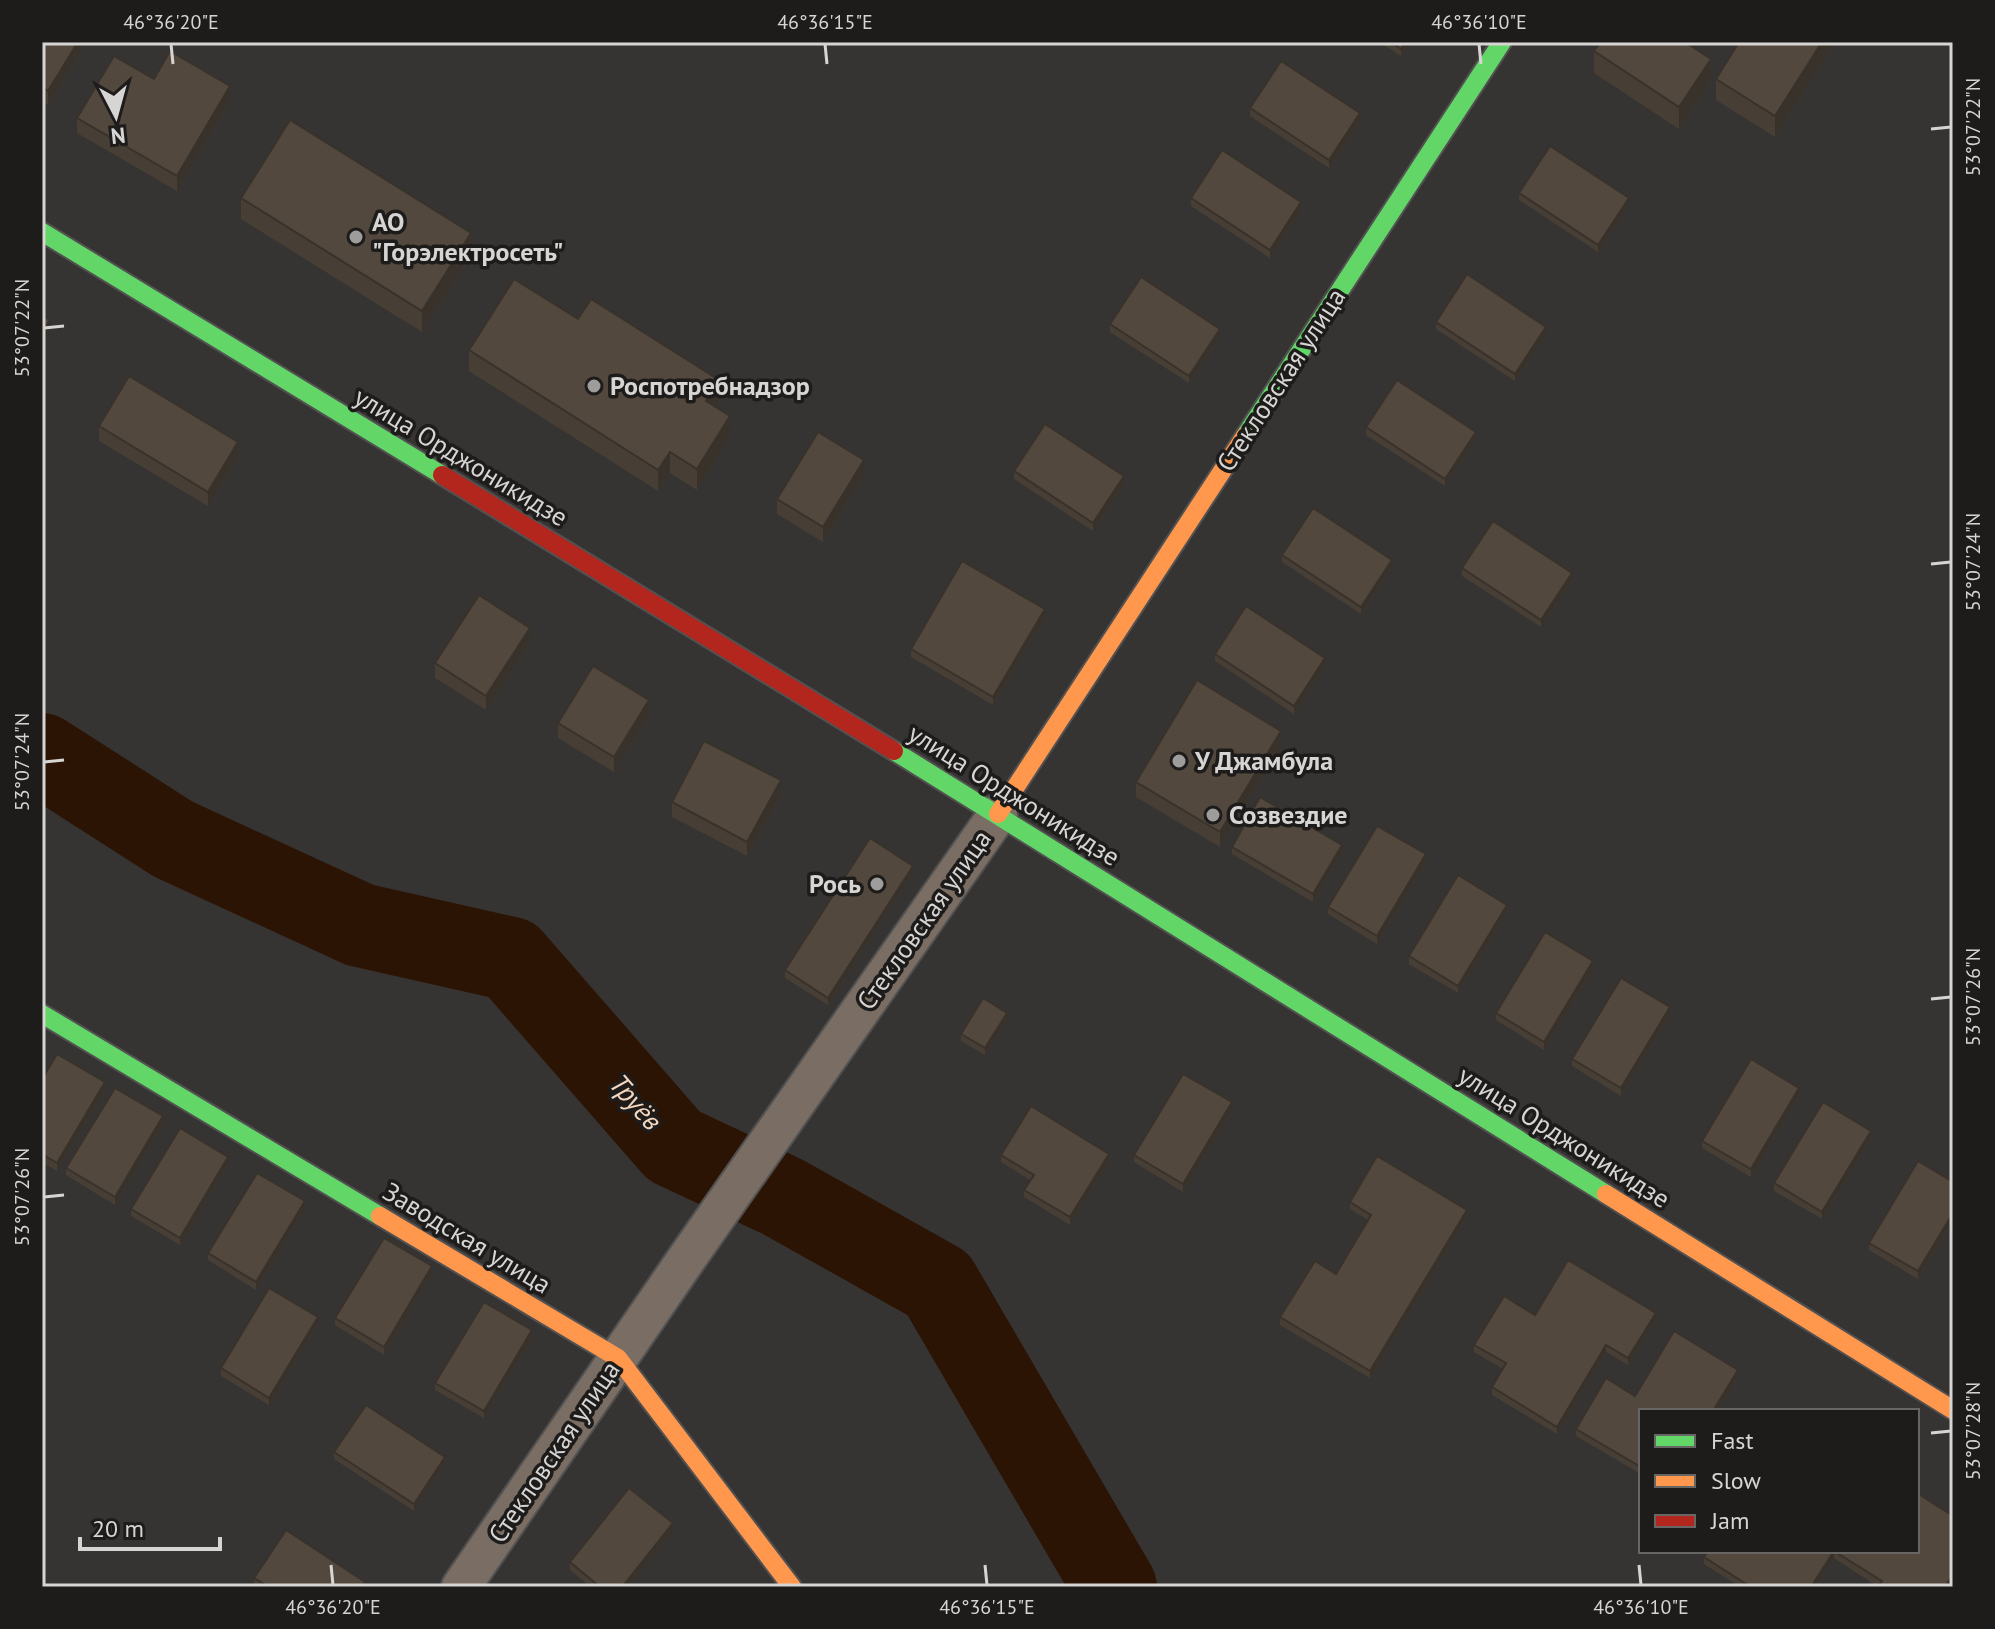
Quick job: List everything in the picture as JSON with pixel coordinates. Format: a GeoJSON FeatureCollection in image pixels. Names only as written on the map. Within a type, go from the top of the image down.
{"type":"FeatureCollection","features":[{"type":"Feature","properties":{"kind":"street","name":"Стекловская улица"},"geometry":{"type":"LineString","coordinates":[[461,1587],[998,814],[1502,42]]}},
{"type":"Feature","properties":{"kind":"street","name":"улица Орджоникидзе"},"geometry":{"type":"LineString","coordinates":[[42,232],[998,814],[1953,1410]]}},
{"type":"Feature","properties":{"kind":"street","name":"Заводская улица"},"geometry":{"type":"LineString","coordinates":[[42,1014],[618,1358],[792,1587]]}},
{"type":"Feature","properties":{"kind":"building"},"geometry":{"type":"Polygon","coordinates":[[[42,42],[78,42],[48,91],[42,87],[42,42]]]}},
{"type":"Feature","properties":{"kind":"building"},"geometry":{"type":"Polygon","coordinates":[[[1391,42],[1405,42],[1401,49],[1391,42]]]}},
{"type":"Feature","properties":{"kind":"building"},"geometry":{"type":"Polygon","coordinates":[[[1600,42],[1685,42],[1711,59],[1679,107],[1594,51],[1600,42]]]}},
{"type":"Feature","properties":{"kind":"building"},"geometry":{"type":"Polygon","coordinates":[[[1739,42],[1822,42],[1775,116],[1716,79],[1739,42]]]}},
{"type":"Feature","properties":{"kind":"building"},"geometry":{"type":"Polygon","coordinates":[[[170,51],[230,86],[177,176],[77,118],[114,56],[154,79],[170,51]]]}},
{"type":"Feature","properties":{"kind":"building"},"geometry":{"type":"Polygon","coordinates":[[[1281,61],[1360,113],[1329,160],[1250,108],[1281,61]]]}},
{"type":"Feature","properties":{"kind":"building","name":"АО \"Горэлектросеть\""},"geometry":{"type":"Polygon","coordinates":[[[290,120],[471,233],[422,311],[241,198],[290,120]]]}},
{"type":"Feature","properties":{"kind":"building"},"geometry":{"type":"Polygon","coordinates":[[[1550,146],[1629,198],[1598,245],[1519,193],[1550,146]]]}},
{"type":"Feature","properties":{"kind":"building"},"geometry":{"type":"Polygon","coordinates":[[[1222,150],[1301,202],[1270,250],[1191,198],[1222,150]]]}},
{"type":"Feature","properties":{"kind":"building"},"geometry":{"type":"Polygon","coordinates":[[[1467,274],[1546,327],[1515,374],[1436,322],[1467,274]]]}},
{"type":"Feature","properties":{"kind":"building"},"geometry":{"type":"Polygon","coordinates":[[[1141,277],[1220,329],[1189,376],[1110,324],[1141,277]]]}},
{"type":"Feature","properties":{"kind":"building","name":"Роспотребнадзор"},"geometry":{"type":"Polygon","coordinates":[[[514,279],[578,319],[591,299],[719,380],[706,401],[730,416],[697,469],[670,452],[658,470],[469,350],[514,279]]]}},
{"type":"Feature","properties":{"kind":"building"},"geometry":{"type":"Polygon","coordinates":[[[42,315],[50,320],[42,333],[42,315]]]}},
{"type":"Feature","properties":{"kind":"building"},"geometry":{"type":"Polygon","coordinates":[[[129,376],[238,442],[208,492],[99,426],[129,376]]]}},
{"type":"Feature","properties":{"kind":"building"},"geometry":{"type":"Polygon","coordinates":[[[1397,380],[1476,432],[1445,479],[1366,427],[1397,380]]]}},
{"type":"Feature","properties":{"kind":"building"},"geometry":{"type":"Polygon","coordinates":[[[1045,424],[1124,476],[1093,523],[1014,471],[1045,424]]]}},
{"type":"Feature","properties":{"kind":"building"},"geometry":{"type":"Polygon","coordinates":[[[818,432],[864,460],[823,527],[777,499],[818,432]]]}},
{"type":"Feature","properties":{"kind":"building"},"geometry":{"type":"Polygon","coordinates":[[[1313,508],[1392,560],[1361,607],[1282,555],[1313,508]]]}},
{"type":"Feature","properties":{"kind":"building"},"geometry":{"type":"Polygon","coordinates":[[[1493,521],[1572,573],[1541,620],[1462,568],[1493,521]]]}},
{"type":"Feature","properties":{"kind":"building"},"geometry":{"type":"Polygon","coordinates":[[[962,561],[1045,609],[993,697],[911,649],[962,561]]]}},
{"type":"Feature","properties":{"kind":"building"},"geometry":{"type":"Polygon","coordinates":[[[479,595],[530,628],[486,696],[435,663],[479,595]]]}},
{"type":"Feature","properties":{"kind":"building"},"geometry":{"type":"Polygon","coordinates":[[[1246,606],[1325,658],[1294,706],[1215,654],[1246,606]]]}},
{"type":"Feature","properties":{"kind":"building"},"geometry":{"type":"Polygon","coordinates":[[[593,666],[649,700],[614,757],[558,723],[593,666]]]}},
{"type":"Feature","properties":{"kind":"building"},"geometry":{"type":"Polygon","coordinates":[[[1197,680],[1281,731],[1220,832],[1136,782],[1197,680]]]}},
{"type":"Feature","properties":{"kind":"building"},"geometry":{"type":"Polygon","coordinates":[[[704,741],[781,780],[747,842],[672,802],[704,741]]]}},
{"type":"Feature","properties":{"kind":"building"},"geometry":{"type":"Polygon","coordinates":[[[1260,797],[1342,845],[1313,894],[1232,847],[1260,797]]]}},
{"type":"Feature","properties":{"kind":"building"},"geometry":{"type":"Polygon","coordinates":[[[1377,826],[1426,854],[1377,936],[1328,907],[1377,826]]]}},
{"type":"Feature","properties":{"kind":"building"},"geometry":{"type":"Polygon","coordinates":[[[870,838],[913,866],[828,998],[785,970],[870,838]]]}},
{"type":"Feature","properties":{"kind":"building"},"geometry":{"type":"Polygon","coordinates":[[[1458,875],[1507,905],[1458,986],[1409,956],[1458,875]]]}},
{"type":"Feature","properties":{"kind":"building"},"geometry":{"type":"Polygon","coordinates":[[[1545,932],[1593,961],[1544,1042],[1496,1013],[1545,932]]]}},
{"type":"Feature","properties":{"kind":"building"},"geometry":{"type":"Polygon","coordinates":[[[1621,978],[1670,1007],[1621,1088],[1572,1059],[1621,978]]]}},
{"type":"Feature","properties":{"kind":"building"},"geometry":{"type":"Polygon","coordinates":[[[983,998],[1007,1013],[985,1048],[961,1034],[983,998]]]}},
{"type":"Feature","properties":{"kind":"building"},"geometry":{"type":"Polygon","coordinates":[[[57,1054],[105,1082],[57,1163],[42,1154],[42,1079],[57,1054]]]}},
{"type":"Feature","properties":{"kind":"building"},"geometry":{"type":"Polygon","coordinates":[[[1751,1059],[1799,1088],[1751,1169],[1702,1141],[1751,1059]]]}},
{"type":"Feature","properties":{"kind":"building"},"geometry":{"type":"Polygon","coordinates":[[[1183,1074],[1232,1102],[1183,1184],[1134,1155],[1183,1074]]]}},
{"type":"Feature","properties":{"kind":"building"},"geometry":{"type":"Polygon","coordinates":[[[115,1088],[163,1116],[115,1197],[66,1168],[115,1088]]]}},
{"type":"Feature","properties":{"kind":"building"},"geometry":{"type":"Polygon","coordinates":[[[1823,1102],[1871,1131],[1822,1212],[1774,1183],[1823,1102]]]}},
{"type":"Feature","properties":{"kind":"building"},"geometry":{"type":"Polygon","coordinates":[[[1031,1106],[1109,1154],[1070,1217],[1024,1190],[1034,1175],[1001,1155],[1031,1106]]]}},
{"type":"Feature","properties":{"kind":"building"},"geometry":{"type":"Polygon","coordinates":[[[180,1128],[228,1157],[180,1238],[131,1209],[180,1128]]]}},
{"type":"Feature","properties":{"kind":"building"},"geometry":{"type":"Polygon","coordinates":[[[1377,1156],[1467,1210],[1370,1371],[1280,1317],[1315,1261],[1336,1274],[1371,1215],[1350,1202],[1377,1156]]]}},
{"type":"Feature","properties":{"kind":"building"},"geometry":{"type":"Polygon","coordinates":[[[1918,1161],[1953,1182],[1953,1213],[1918,1271],[1869,1243],[1918,1161]]]}},
{"type":"Feature","properties":{"kind":"building"},"geometry":{"type":"Polygon","coordinates":[[[257,1173],[305,1201],[256,1282],[208,1253],[257,1173]]]}},
{"type":"Feature","properties":{"kind":"building"},"geometry":{"type":"Polygon","coordinates":[[[384,1238],[432,1266],[384,1347],[335,1318],[384,1238]]]}},
{"type":"Feature","properties":{"kind":"building"},"geometry":{"type":"Polygon","coordinates":[[[1568,1260],[1656,1313],[1628,1358],[1606,1345],[1557,1427],[1492,1387],[1506,1363],[1474,1345],[1504,1296],[1535,1315],[1568,1260]]]}},
{"type":"Feature","properties":{"kind":"building"},"geometry":{"type":"Polygon","coordinates":[[[269,1288],[318,1317],[269,1398],[221,1368],[269,1288]]]}},
{"type":"Feature","properties":{"kind":"building"},"geometry":{"type":"Polygon","coordinates":[[[484,1302],[532,1330],[484,1411],[435,1383],[484,1302]]]}},
{"type":"Feature","properties":{"kind":"building"},"geometry":{"type":"Polygon","coordinates":[[[1674,1331],[1738,1370],[1714,1409],[1639,1409],[1639,1466],[1576,1429],[1606,1378],[1635,1396],[1674,1331]]]}},
{"type":"Feature","properties":{"kind":"building"},"geometry":{"type":"Polygon","coordinates":[[[366,1405],[445,1457],[414,1504],[334,1452],[366,1405]]]}},
{"type":"Feature","properties":{"kind":"building"},"geometry":{"type":"Polygon","coordinates":[[[629,1488],[673,1523],[622,1587],[600,1587],[570,1562],[629,1488]]]}},
{"type":"Feature","properties":{"kind":"building"},"geometry":{"type":"Polygon","coordinates":[[[1919,1494],[1953,1516],[1953,1574],[1945,1587],[1878,1587],[1882,1581],[1837,1553],[1919,1553],[1919,1494]]]}},
{"type":"Feature","properties":{"kind":"building"},"geometry":{"type":"Polygon","coordinates":[[[286,1530],[365,1582],[362,1587],[269,1587],[254,1578],[286,1530]]]}},
{"type":"Feature","properties":{"kind":"building"},"geometry":{"type":"Polygon","coordinates":[[[1707,1553],[1833,1553],[1811,1587],[1751,1587],[1704,1557],[1707,1553]]]}},
{"type":"Feature","properties":{"kind":"waterway","name":"Труёв"},"geometry":{"type":"LineString","coordinates":[[42,755],[173,839],[360,925],[511,959],[674,1146],[783,1197],[938,1284],[1115,1587]]}},
{"type":"Feature","properties":{"kind":"traffic: fast"},"geometry":{"type":"LineString","coordinates":[[1245,436],[1502,42]]}},
{"type":"Feature","properties":{"kind":"traffic: fast"},"geometry":{"type":"LineString","coordinates":[[42,232],[442,475]]}},
{"type":"Feature","properties":{"kind":"traffic: fast"},"geometry":{"type":"LineString","coordinates":[[894,751],[1606,1194]]}},
{"type":"Feature","properties":{"kind":"traffic: fast"},"geometry":{"type":"LineString","coordinates":[[42,1014],[380,1216]]}},
{"type":"Feature","properties":{"kind":"traffic: slow"},"geometry":{"type":"LineString","coordinates":[[998,814],[1245,436]]}},
{"type":"Feature","properties":{"kind":"traffic: slow"},"geometry":{"type":"LineString","coordinates":[[1606,1194],[1953,1410]]}},
{"type":"Feature","properties":{"kind":"traffic: slow"},"geometry":{"type":"LineString","coordinates":[[380,1216],[618,1358],[792,1587]]}},
{"type":"Feature","properties":{"kind":"traffic: jam"},"geometry":{"type":"LineString","coordinates":[[442,475],[894,751]]}},
{"type":"Feature","properties":{"kind":"place","name":"АО \"Горэлектросеть\""},"geometry":{"type":"Point","coordinates":[356,237]}},
{"type":"Feature","properties":{"kind":"place","name":"Роспотребнадзор"},"geometry":{"type":"Point","coordinates":[594,386]}},
{"type":"Feature","properties":{"kind":"place","name":"У Джамбула"},"geometry":{"type":"Point","coordinates":[1179,761]}},
{"type":"Feature","properties":{"kind":"place","name":"Созвездие"},"geometry":{"type":"Point","coordinates":[1213,815]}},
{"type":"Feature","properties":{"kind":"place","name":"Рось"},"geometry":{"type":"Point","coordinates":[877,884]}}]}
